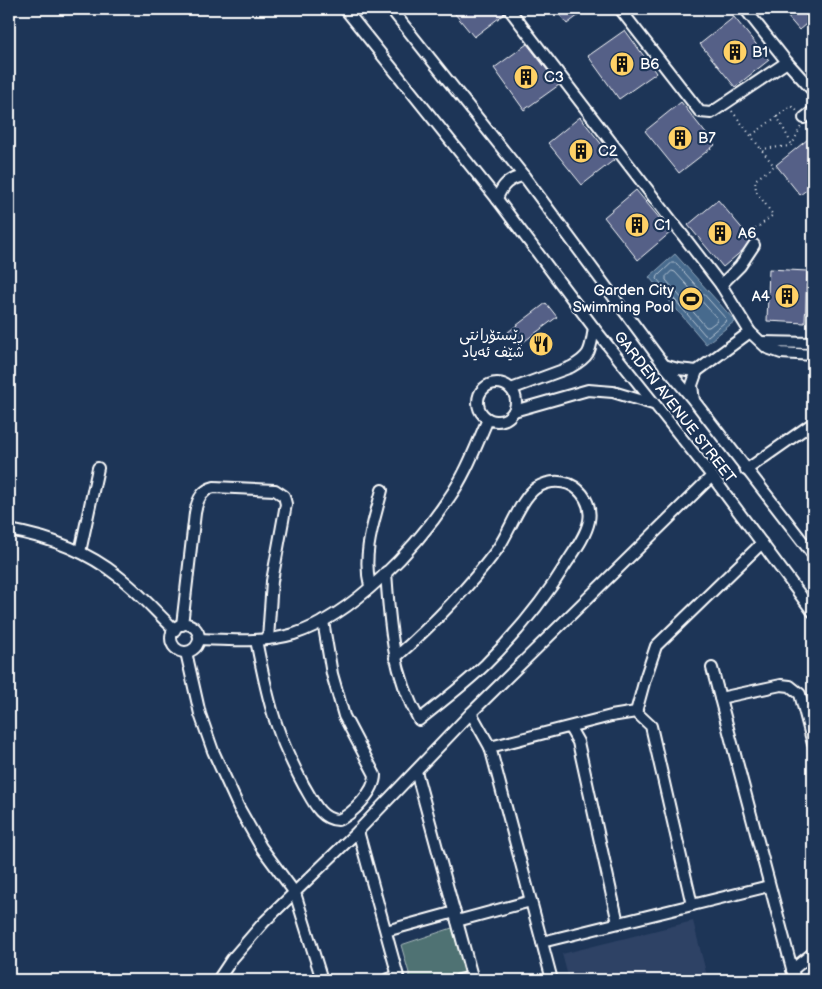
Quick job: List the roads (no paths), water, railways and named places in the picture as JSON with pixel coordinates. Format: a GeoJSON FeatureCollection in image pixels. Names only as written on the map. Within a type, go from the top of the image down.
{"type":"FeatureCollection","features":[{"type":"Feature","properties":{"kind":"street","name":"GARDEN AVENUE STREET"},"geometry":{"type":"LineString","coordinates":[[345,9],[497,198],[594,328],[712,476],[813,612]]}},
{"type":"Feature","properties":{"kind":"street","name":"GARDEN AVENUE STREET"},"geometry":{"type":"LineString","coordinates":[[391,9],[524,176],[664,365],[695,402],[813,555]]}},
{"type":"Feature","properties":{"kind":"street"},"geometry":{"type":"LineString","coordinates":[[509,9],[720,285],[750,332],[767,348],[781,353],[813,355]]}},
{"type":"Feature","properties":{"kind":"street"},"geometry":{"type":"LineString","coordinates":[[620,9],[700,112],[711,113],[787,62]]}},
{"type":"Feature","properties":{"kind":"street"},"geometry":{"type":"LineString","coordinates":[[745,9],[787,62],[813,90]]}},
{"type":"Feature","properties":{"kind":"street"},"geometry":{"type":"LineString","coordinates":[[804,118],[813,111]]}},
{"type":"Feature","properties":{"kind":"street"},"geometry":{"type":"LineString","coordinates":[[497,198],[500,190],[508,182],[524,176]]}},
{"type":"Feature","properties":{"kind":"street"},"geometry":{"type":"LineString","coordinates":[[720,285],[740,266],[754,245]]}},
{"type":"Feature","properties":{"kind":"street"},"geometry":{"type":"LineString","coordinates":[[511,389],[580,362],[588,354],[594,328]]}},
{"type":"Feature","properties":{"kind":"street"},"geometry":{"type":"LineString","coordinates":[[695,402],[692,385],[697,371],[750,332]]}},
{"type":"Feature","properties":{"kind":"street"},"geometry":{"type":"LineString","coordinates":[[761,342],[813,343]]}},
{"type":"Feature","properties":{"kind":"street"},"geometry":{"type":"LineString","coordinates":[[664,365],[697,371]]}},
{"type":"Feature","properties":{"kind":"street"},"geometry":{"type":"LineString","coordinates":[[514,412],[516,400],[511,389],[499,383],[486,386],[482,391],[478,404],[480,410],[488,419],[500,422],[506,420],[514,412],[588,390],[613,392],[654,404]]}},
{"type":"Feature","properties":{"kind":"street"},"geometry":{"type":"LineString","coordinates":[[199,639],[256,640],[293,634],[323,621],[370,586],[412,546],[450,497],[462,477],[488,419]]}},
{"type":"Feature","properties":{"kind":"street"},"geometry":{"type":"LineString","coordinates":[[746,470],[813,424]]}},
{"type":"Feature","properties":{"kind":"street"},"geometry":{"type":"LineString","coordinates":[[80,552],[98,468]]}},
{"type":"Feature","properties":{"kind":"street"},"geometry":{"type":"LineString","coordinates":[[218,980],[247,940],[358,831],[471,713],[712,476]]}},
{"type":"Feature","properties":{"kind":"street"},"geometry":{"type":"LineString","coordinates":[[386,572],[395,658],[407,695],[419,720],[484,665],[521,627],[540,604],[586,530],[589,521],[589,508],[581,492],[570,484],[556,482],[542,485],[531,492],[497,549],[470,584],[443,614],[395,658]]}},
{"type":"Feature","properties":{"kind":"street"},"geometry":{"type":"LineString","coordinates":[[178,627],[186,624],[197,631],[199,639],[196,648],[186,652],[179,651],[173,644],[172,635],[178,627],[195,513],[199,498],[205,491],[214,487],[275,490],[284,496],[286,504],[272,581],[268,638]]}},
{"type":"Feature","properties":{"kind":"street"},"geometry":{"type":"LineString","coordinates":[[370,586],[366,558],[382,490]]}},
{"type":"Feature","properties":{"kind":"street"},"geometry":{"type":"LineString","coordinates":[[9,530],[51,541],[94,559],[120,577],[178,627]]}},
{"type":"Feature","properties":{"kind":"street"},"geometry":{"type":"LineString","coordinates":[[636,712],[644,679],[656,646],[762,543]]}},
{"type":"Feature","properties":{"kind":"street"},"geometry":{"type":"LineString","coordinates":[[256,640],[266,691],[285,748],[316,805],[326,817],[338,820],[347,816],[367,795],[374,785],[376,775],[355,739],[341,707],[332,674],[323,621]]}},
{"type":"Feature","properties":{"kind":"street"},"geometry":{"type":"LineString","coordinates":[[186,652],[206,734],[239,808],[261,847],[295,893],[322,980]]}},
{"type":"Feature","properties":{"kind":"street"},"geometry":{"type":"LineString","coordinates":[[712,668],[793,975]]}},
{"type":"Feature","properties":{"kind":"street"},"geometry":{"type":"LineString","coordinates":[[720,698],[782,685],[790,686],[800,694],[813,744]]}},
{"type":"Feature","properties":{"kind":"street"},"geometry":{"type":"LineString","coordinates":[[490,747],[611,716],[636,712]]}},
{"type":"Feature","properties":{"kind":"street"},"geometry":{"type":"LineString","coordinates":[[636,712],[651,726],[692,905]]}},
{"type":"Feature","properties":{"kind":"street"},"geometry":{"type":"LineString","coordinates":[[471,713],[490,747],[552,980]]}},
{"type":"Feature","properties":{"kind":"street"},"geometry":{"type":"LineString","coordinates":[[570,728],[578,742],[618,923]]}},
{"type":"Feature","properties":{"kind":"street"},"geometry":{"type":"LineString","coordinates":[[416,771],[472,979],[459,980]]}},
{"type":"Feature","properties":{"kind":"street"},"geometry":{"type":"LineString","coordinates":[[358,831],[398,978],[386,980]]}},
{"type":"Feature","properties":{"kind":"street"},"geometry":{"type":"LineString","coordinates":[[542,942],[769,886]]}},
{"type":"Feature","properties":{"kind":"street"},"geometry":{"type":"LineString","coordinates":[[386,931],[531,901]]}},
{"type":"Feature","properties":{"kind":"street"},"geometry":{"type":"LineString","coordinates":[[793,975],[813,953]]}},
{"type":"Feature","properties":{"kind":"water","name":"Garden City Swimming Pool"},"geometry":{"type":"Polygon","coordinates":[[[675,254],[735,321],[706,344],[649,277],[675,254]]]}},
{"type":"Feature","properties":{"kind":"place","name":"B1"},"geometry":{"type":"Point","coordinates":[735,52]}},
{"type":"Feature","properties":{"kind":"place","name":"B6"},"geometry":{"type":"Point","coordinates":[622,64]}},
{"type":"Feature","properties":{"kind":"place","name":"C3"},"geometry":{"type":"Point","coordinates":[526,77]}},
{"type":"Feature","properties":{"kind":"place","name":"B7"},"geometry":{"type":"Point","coordinates":[680,138]}},
{"type":"Feature","properties":{"kind":"place","name":"C2"},"geometry":{"type":"Point","coordinates":[581,151]}},
{"type":"Feature","properties":{"kind":"place","name":"C1"},"geometry":{"type":"Point","coordinates":[637,225]}},
{"type":"Feature","properties":{"kind":"place","name":"A6"},"geometry":{"type":"Point","coordinates":[720,233]}},
{"type":"Feature","properties":{"kind":"place","name":"A4"},"geometry":{"type":"Point","coordinates":[787,296]}},
{"type":"Feature","properties":{"kind":"place","name":"Garden City Swimming Pool"},"geometry":{"type":"Point","coordinates":[691,299]}},
{"type":"Feature","properties":{"kind":"place","name":"ڕێستۆرانتی شێف ئەیاد"},"geometry":{"type":"Point","coordinates":[541,344]}}]}
